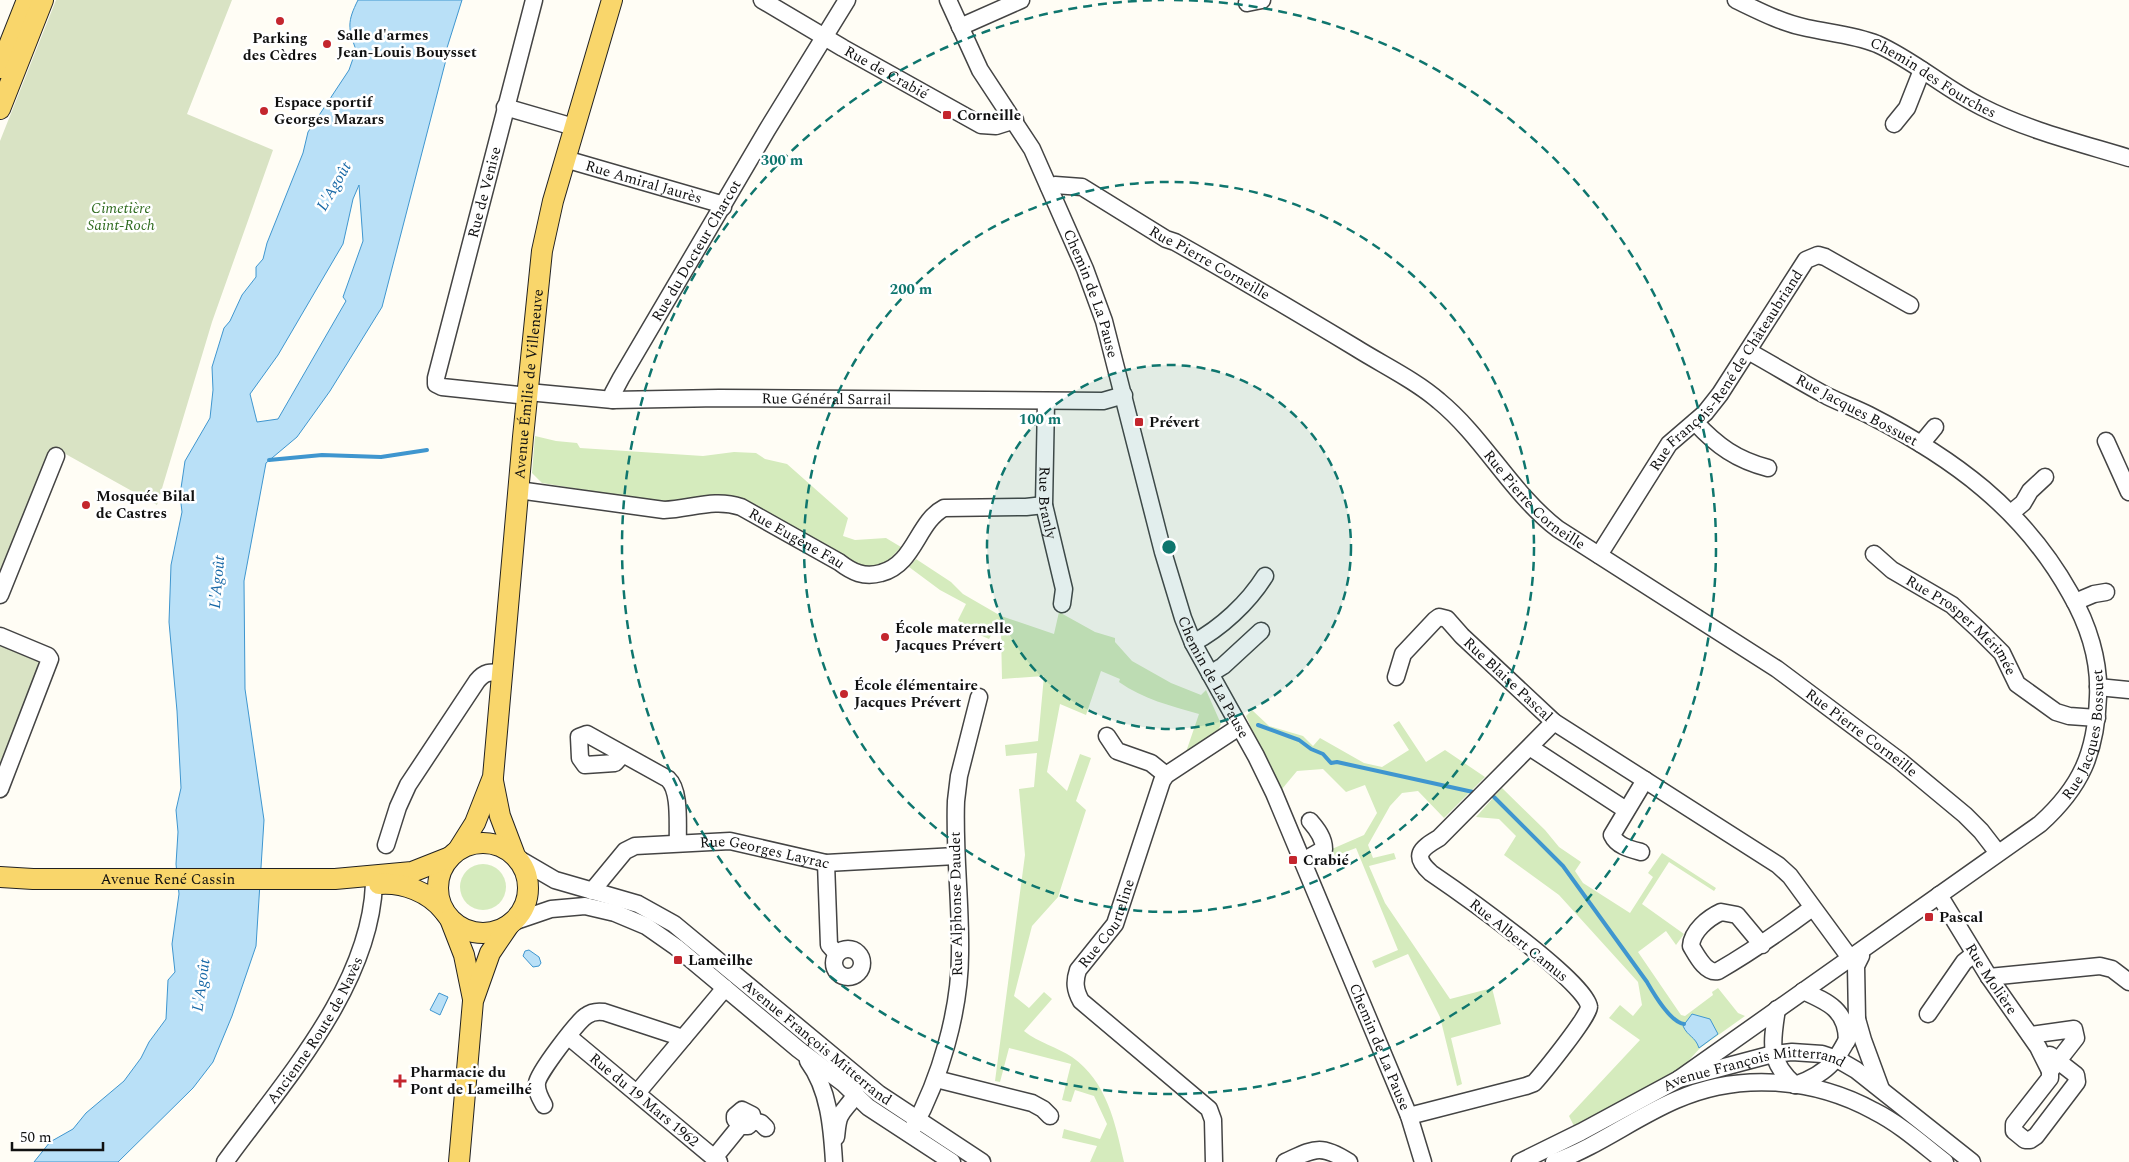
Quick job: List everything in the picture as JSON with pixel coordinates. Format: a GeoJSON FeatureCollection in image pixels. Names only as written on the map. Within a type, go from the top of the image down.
{"type":"FeatureCollection","features":[{"type":"Feature","properties":{"kind":"main road"},"geometry":{"type":"LineString","coordinates":[[0,68],[27,0]]}},
{"type":"Feature","properties":{"kind":"main road"},"geometry":{"type":"LineString","coordinates":[[0,109],[44,0]]}},
{"type":"Feature","properties":{"kind":"main road","name":"Avenue Émilie de Villeneuve"},"geometry":{"type":"LineString","coordinates":[[517,856],[500,816],[493,777],[518,490],[542,251],[565,159],[612,0]]}},
{"type":"Feature","properties":{"kind":"main road","name":"Avenue Émilie de Villeneuve"},"geometry":{"type":"LineString","coordinates":[[454,853],[475,823],[493,777]]}},
{"type":"Feature","properties":{"kind":"main road"},"geometry":{"type":"LineString","coordinates":[[459,1162],[473,1001],[490,953],[522,912],[528,899],[529,885],[526,872],[517,856],[501,846],[486,842],[472,844],[454,853],[443,866],[438,883],[440,901],[448,915],[464,955],[473,1001]]}},
{"type":"Feature","properties":{"kind":"main road","name":"Avenue René Cassin"},"geometry":{"type":"LineString","coordinates":[[0,877],[33,879],[335,879],[412,872],[454,853]]}},
{"type":"Feature","properties":{"kind":"main road","name":"Avenue René Cassin"},"geometry":{"type":"LineString","coordinates":[[335,879],[374,884],[394,884],[410,888],[437,902],[448,915]]}},
{"type":"Feature","properties":{"kind":"main road"},"geometry":{"type":"LineString","coordinates":[[448,915],[466,929],[485,933],[498,931],[511,924]]}},
{"type":"Feature","properties":{"kind":"street","name":"Rue de Venise"},"geometry":{"type":"LineString","coordinates":[[436,384],[534,0]]}},
{"type":"Feature","properties":{"kind":"street","name":"Rue de Crabié"},"geometry":{"type":"LineString","coordinates":[[762,0],[843,48],[981,125],[996,126],[1015,120]]}},
{"type":"Feature","properties":{"kind":"street","name":"Rue du Docteur Charcot"},"geometry":{"type":"LineString","coordinates":[[613,400],[613,393],[621,378],[847,0]]}},
{"type":"Feature","properties":{"kind":"street","name":"Chemin de La Pause"},"geometry":{"type":"LineString","coordinates":[[948,0],[980,70],[1015,120],[1032,149],[1095,295],[1124,395],[1163,552],[1178,604],[1193,643],[1274,793],[1410,1116],[1424,1160]]}},
{"type":"Feature","properties":{"kind":"street"},"geometry":{"type":"LineString","coordinates":[[960,27],[1021,0]]}},
{"type":"Feature","properties":{"kind":"street","name":"Chemin des Fourches"},"geometry":{"type":"LineString","coordinates":[[1736,0],[1786,22],[1876,44],[1922,70],[1972,102],[1997,114],[2129,158]]}},
{"type":"Feature","properties":{"kind":"street"},"geometry":{"type":"LineString","coordinates":[[1894,124],[1907,108],[1922,70]]}},
{"type":"Feature","properties":{"kind":"street"},"geometry":{"type":"LineString","coordinates":[[506,107],[574,127]]}},
{"type":"Feature","properties":{"kind":"street","name":"Rue Amiral Jaurès"},"geometry":{"type":"LineString","coordinates":[[565,159],[717,203],[723,207]]}},
{"type":"Feature","properties":{"kind":"street","name":"Rue Pierre Corneille"},"geometry":{"type":"LineString","coordinates":[[1050,187],[1055,185],[1082,187],[1166,239],[1175,242],[1246,282],[1429,393],[1449,409],[1465,426],[1527,503],[1541,517],[1777,669],[1965,815],[1981,831],[1998,853]]}},
{"type":"Feature","properties":{"kind":"street","name":"Rue François-René de Châteaubriand"},"geometry":{"type":"LineString","coordinates":[[1599,555],[1669,444],[1695,422],[1720,394],[1801,264],[1812,256],[1825,257],[1910,305]]}},
{"type":"Feature","properties":{"kind":"street","name":"Rue Jacques Bossuet"},"geometry":{"type":"LineString","coordinates":[[1679,1079],[1803,991],[1853,962],[1865,948],[2040,824],[2068,796],[2084,769],[2094,739],[2097,718],[2098,687],[2095,656],[2075,602],[2050,561],[2011,513],[1974,480],[1921,444],[1828,396],[1748,351]]}},
{"type":"Feature","properties":{"kind":"street","name":"Rue Général Sarrail"},"geometry":{"type":"LineString","coordinates":[[436,384],[442,387],[613,400],[719,398],[1046,402],[1103,401],[1124,395]]}},
{"type":"Feature","properties":{"kind":"street","name":"Rue Branly"},"geometry":{"type":"LineString","coordinates":[[1046,402],[1044,505],[1064,589],[1062,604]]}},
{"type":"Feature","properties":{"kind":"street"},"geometry":{"type":"LineString","coordinates":[[1695,422],[1712,441],[1747,462],[1768,468]]}},
{"type":"Feature","properties":{"kind":"street"},"geometry":{"type":"LineString","coordinates":[[1921,444],[1935,427]]}},
{"type":"Feature","properties":{"kind":"street"},"geometry":{"type":"LineString","coordinates":[[2106,441],[2129,492]]}},
{"type":"Feature","properties":{"kind":"street"},"geometry":{"type":"LineString","coordinates":[[0,595],[56,456]]}},
{"type":"Feature","properties":{"kind":"street"},"geometry":{"type":"LineString","coordinates":[[2011,513],[2022,503],[2030,491],[2046,477]]}},
{"type":"Feature","properties":{"kind":"street","name":"Rue Eugène Fau"},"geometry":{"type":"LineString","coordinates":[[518,490],[649,509],[684,510],[691,506],[723,503],[741,507],[839,562],[853,572],[870,575],[887,572],[900,563],[935,515],[944,508],[1026,508],[1044,505]]}},
{"type":"Feature","properties":{"kind":"street","name":"Rue Prosper Mérimée"},"geometry":{"type":"LineString","coordinates":[[1874,554],[1892,570],[1952,605],[2002,652],[2017,684],[2056,712],[2069,716],[2097,718]]}},
{"type":"Feature","properties":{"kind":"street"},"geometry":{"type":"LineString","coordinates":[[1193,643],[1218,627],[1251,595],[1266,576]]}},
{"type":"Feature","properties":{"kind":"street"},"geometry":{"type":"LineString","coordinates":[[2075,602],[2094,594],[2106,592]]}},
{"type":"Feature","properties":{"kind":"street","name":"Rue Blaise Pascal"},"geometry":{"type":"LineString","coordinates":[[1396,677],[1403,654],[1435,620],[1444,617],[1554,722],[1778,865],[1790,876],[1853,962]]}},
{"type":"Feature","properties":{"kind":"street"},"geometry":{"type":"LineString","coordinates":[[1210,674],[1223,666],[1261,631]]}},
{"type":"Feature","properties":{"kind":"street"},"geometry":{"type":"LineString","coordinates":[[0,636],[48,656],[50,659],[0,789]]}},
{"type":"Feature","properties":{"kind":"street"},"geometry":{"type":"LineString","coordinates":[[386,845],[398,807],[408,785],[477,681],[488,672],[502,673]]}},
{"type":"Feature","properties":{"kind":"street"},"geometry":{"type":"LineString","coordinates":[[2098,687],[2129,690]]}},
{"type":"Feature","properties":{"kind":"street","name":"Rue Alphonse Daudet"},"geometry":{"type":"LineString","coordinates":[[913,1128],[936,1078],[950,1025],[959,971],[956,801],[971,733],[972,718],[979,697]]}},
{"type":"Feature","properties":{"kind":"street","name":"Rue Albert Camus"},"geometry":{"type":"LineString","coordinates":[[1410,1116],[1534,1083],[1568,1038],[1576,1032],[1588,1014],[1589,1005],[1580,990],[1521,938],[1430,873],[1420,862],[1419,857],[1421,852],[1439,838],[1531,748],[1554,722]]}},
{"type":"Feature","properties":{"kind":"street","name":"Rue Courteline"},"geometry":{"type":"LineString","coordinates":[[1214,1162],[1213,1120],[1209,1109],[1081,1001],[1075,985],[1078,970],[1115,924],[1158,787],[1166,776],[1239,727]]}},
{"type":"Feature","properties":{"kind":"street"},"geometry":{"type":"LineString","coordinates":[[1107,736],[1117,751],[1151,763],[1166,776]]}},
{"type":"Feature","properties":{"kind":"street"},"geometry":{"type":"LineString","coordinates":[[1531,748],[1626,810]]}},
{"type":"Feature","properties":{"kind":"street"},"geometry":{"type":"LineString","coordinates":[[623,754],[668,779],[673,784],[676,792],[678,843]]}},
{"type":"Feature","properties":{"kind":"street"},"geometry":{"type":"LineString","coordinates":[[1641,852],[1623,847],[1612,835],[1645,780]]}},
{"type":"Feature","properties":{"kind":"street"},"geometry":{"type":"LineString","coordinates":[[1303,860],[1324,849],[1319,831],[1310,822]]}},
{"type":"Feature","properties":{"kind":"street","name":"Rue Georges Layrac"},"geometry":{"type":"LineString","coordinates":[[592,890],[625,851],[630,848],[678,843],[730,841],[826,863],[956,856]]}},
{"type":"Feature","properties":{"kind":"street","name":"Avenue François Mitterrand"},"geometry":{"type":"LineString","coordinates":[[517,856],[555,880],[638,904],[674,924],[853,1086],[858,1104],[913,1128],[982,1162]]}},
{"type":"Feature","properties":{"kind":"street"},"geometry":{"type":"LineString","coordinates":[[826,863],[829,945],[837,954]]}},
{"type":"Feature","properties":{"kind":"street","name":"Ancienne Route de Navès"},"geometry":{"type":"LineString","coordinates":[[225,1162],[331,1014],[362,947],[371,914],[374,884]]}},
{"type":"Feature","properties":{"kind":"street","name":"Rue Molière"},"geometry":{"type":"LineString","coordinates":[[1940,895],[1989,977],[2034,1041],[2054,1066],[2076,1038],[2074,1030],[2034,1041]]}},
{"type":"Feature","properties":{"kind":"street","name":"Avenue François Mitterrand"},"geometry":{"type":"LineString","coordinates":[[511,924],[551,909],[585,906],[606,910],[635,921],[663,937],[798,1049],[913,1128],[952,1162]]}},
{"type":"Feature","properties":{"kind":"street"},"geometry":{"type":"LineString","coordinates":[[1762,945],[1812,908]]}},
{"type":"Feature","properties":{"kind":"street"},"geometry":{"type":"LineString","coordinates":[[1928,1014],[1964,962],[1974,954]]}},
{"type":"Feature","properties":{"kind":"street"},"geometry":{"type":"LineString","coordinates":[[1777,1009],[1772,1040],[1773,1054],[1784,1075],[1795,1085],[1822,1072],[1837,1059],[1852,1030],[1853,962]]}},
{"type":"Feature","properties":{"kind":"street"},"geometry":{"type":"LineString","coordinates":[[1989,977],[2100,966],[2112,969],[2129,982]]}},
{"type":"Feature","properties":{"kind":"street"},"geometry":{"type":"LineString","coordinates":[[637,1093],[725,988]]}},
{"type":"Feature","properties":{"kind":"street"},"geometry":{"type":"LineString","coordinates":[[1803,991],[1830,1004],[1852,1030],[1881,1089]]}},
{"type":"Feature","properties":{"kind":"street"},"geometry":{"type":"LineString","coordinates":[[544,1105],[536,1086],[537,1080],[584,1018],[598,1012],[604,1012],[683,1038]]}},
{"type":"Feature","properties":{"kind":"street","name":"Rue du 19 Mars 1962"},"geometry":{"type":"LineString","coordinates":[[569,1037],[716,1160]]}},
{"type":"Feature","properties":{"kind":"street"},"geometry":{"type":"LineString","coordinates":[[798,1049],[817,1073],[826,1097],[834,1155]]}},
{"type":"Feature","properties":{"kind":"street","name":"Avenue François Mitterrand"},"geometry":{"type":"LineString","coordinates":[[1520,1162],[1581,1132],[1679,1079],[1773,1054],[1812,1052],[1837,1059],[1881,1089],[1972,1162]]}},
{"type":"Feature","properties":{"kind":"street"},"geometry":{"type":"LineString","coordinates":[[936,1078],[1032,1103],[1043,1109],[1050,1116]]}},
{"type":"Feature","properties":{"kind":"street","name":"Avenue François Mitterrand"},"geometry":{"type":"LineString","coordinates":[[1554,1162],[1583,1149],[1665,1105],[1689,1095],[1736,1084],[1772,1083],[1815,1087],[1876,1111],[1945,1162]]}},
{"type":"Feature","properties":{"kind":"street"},"geometry":{"type":"LineString","coordinates":[[826,1097],[835,1086],[853,1086],[838,1120],[834,1155]]}},
{"type":"Feature","properties":{"kind":"street"},"geometry":{"type":"LineString","coordinates":[[716,1160],[753,1125]]}},
{"type":"Feature","properties":{"kind":"street"},"geometry":{"type":"LineString","coordinates":[[1284,1162],[1317,1149],[1334,1153],[1348,1162]]}},
{"type":"Feature","properties":{"kind":"green space","name":"Cimetière Saint-Roch"},"geometry":{"type":"Polygon","coordinates":[[[56,0],[232,0],[187,114],[273,150],[212,322],[157,505],[53,447],[0,579],[0,141],[56,0]]]}},
{"type":"Feature","properties":{"kind":"green space"},"geometry":{"type":"Polygon","coordinates":[[[535,436],[577,443],[580,448],[703,456],[734,452],[756,453],[765,459],[787,464],[848,518],[843,536],[855,540],[886,538],[901,547],[891,558],[882,564],[864,566],[856,564],[738,498],[717,495],[673,501],[652,501],[542,483],[532,473],[535,436]]]}},
{"type":"Feature","properties":{"kind":"green space"},"geometry":{"type":"Polygon","coordinates":[[[916,559],[951,582],[963,594],[1001,616],[1054,634],[1059,612],[1095,632],[1115,638],[1115,642],[1132,661],[1171,683],[1201,695],[1206,690],[1221,724],[1218,731],[1186,752],[1199,714],[1147,697],[1119,682],[1120,679],[1101,671],[1086,715],[1060,704],[1047,772],[1067,791],[1080,754],[1091,758],[1076,801],[1086,810],[1058,897],[1032,926],[1014,996],[1029,1008],[1044,992],[1052,999],[1024,1031],[1072,1057],[1094,1078],[1113,1118],[1124,1162],[1090,1162],[1097,1146],[1062,1138],[1064,1129],[1100,1139],[1107,1124],[1094,1096],[1075,1090],[1071,1102],[1062,1100],[1071,1064],[1009,1048],[1000,1082],[995,1081],[1025,855],[1019,789],[1034,787],[1037,753],[1006,756],[1005,745],[1038,741],[1044,676],[1002,679],[1001,632],[994,630],[989,639],[966,629],[958,620],[966,604],[940,590],[909,567],[916,559]]]}},
{"type":"Feature","properties":{"kind":"green space"},"geometry":{"type":"Polygon","coordinates":[[[0,643],[46,661],[0,777],[0,643]]]}},
{"type":"Feature","properties":{"kind":"green space"},"geometry":{"type":"Polygon","coordinates":[[[1252,710],[1269,726],[1303,736],[1313,746],[1320,738],[1364,763],[1382,767],[1409,750],[1393,725],[1399,721],[1426,762],[1445,750],[1485,777],[1444,818],[1418,791],[1402,793],[1390,806],[1368,845],[1373,858],[1394,853],[1396,859],[1369,866],[1385,903],[1450,999],[1492,988],[1501,1024],[1451,1038],[1462,1084],[1457,1086],[1440,1017],[1408,954],[1375,968],[1372,961],[1398,950],[1356,848],[1335,856],[1332,849],[1364,835],[1377,813],[1365,785],[1346,792],[1323,769],[1297,771],[1282,789],[1249,729],[1250,725],[1246,716],[1252,710]]]}},
{"type":"Feature","properties":{"kind":"green space"},"geometry":{"type":"Polygon","coordinates":[[[1502,788],[1545,830],[1559,847],[1581,862],[1575,871],[1583,883],[1630,913],[1653,877],[1648,873],[1662,853],[1716,888],[1714,891],[1669,862],[1642,904],[1684,934],[1676,945],[1666,931],[1638,952],[1681,1015],[1685,1016],[1713,995],[1712,992],[1718,988],[1738,1013],[1745,1016],[1700,1048],[1683,1067],[1575,1128],[1569,1116],[1640,1040],[1609,1018],[1620,1005],[1633,1016],[1642,1005],[1638,982],[1559,895],[1504,855],[1516,836],[1499,819],[1476,817],[1502,788]]]}},
{"type":"Feature","properties":{"kind":"green space"},"geometry":{"type":"Polygon","coordinates":[[[479,864],[487,864],[496,868],[502,874],[506,887],[502,900],[496,906],[487,910],[479,910],[470,906],[464,900],[460,891],[460,883],[464,874],[470,868],[479,864]]]}},
{"type":"Feature","properties":{"kind":"water","name":"L'Agoût"},"geometry":{"type":"Polygon","coordinates":[[[358,0],[462,0],[446,51],[448,52],[382,307],[330,391],[297,437],[266,463],[244,581],[245,689],[264,820],[256,946],[232,1016],[213,1062],[193,1088],[118,1162],[34,1162],[50,1142],[73,1129],[86,1113],[124,1081],[166,1019],[168,980],[175,972],[172,944],[179,894],[176,864],[178,832],[176,810],[181,788],[177,711],[169,622],[171,565],[182,512],[180,495],[185,461],[210,418],[213,390],[212,367],[224,328],[230,321],[242,295],[256,277],[256,267],[263,259],[267,243],[303,153],[308,132],[349,70],[356,50],[350,30],[350,20],[358,0]],[[359,185],[353,199],[343,244],[278,355],[250,394],[257,422],[278,419],[346,301],[343,297],[363,241],[359,185]]]}},
{"type":"Feature","properties":{"kind":"water"},"geometry":{"type":"Polygon","coordinates":[[[529,950],[539,957],[541,963],[539,966],[533,967],[523,956],[525,951],[529,950]]]}},
{"type":"Feature","properties":{"kind":"water"},"geometry":{"type":"Polygon","coordinates":[[[439,993],[448,997],[440,1015],[430,1010],[439,993]]]}},
{"type":"Feature","properties":{"kind":"water"},"geometry":{"type":"Polygon","coordinates":[[[1692,1014],[1710,1019],[1718,1034],[1699,1048],[1696,1041],[1683,1026],[1692,1014]]]}},
{"type":"Feature","properties":{"kind":"waterway"},"geometry":{"type":"LineString","coordinates":[[269,460],[322,455],[381,457],[427,450]]}},
{"type":"Feature","properties":{"kind":"waterway"},"geometry":{"type":"LineString","coordinates":[[1258,725],[1299,740],[1311,749],[1323,754],[1331,763],[1337,762],[1473,792]]}},
{"type":"Feature","properties":{"kind":"waterway"},"geometry":{"type":"LineString","coordinates":[[1494,797],[1563,866],[1663,1007],[1673,1018],[1684,1024]]}},
{"type":"Feature","properties":{"kind":"place","name":"Parking des Cèdres"},"geometry":{"type":"Point","coordinates":[280,21]}},
{"type":"Feature","properties":{"kind":"place","name":"Salle d'armes Jean-Louis Bouysset"},"geometry":{"type":"Point","coordinates":[327,44]}},
{"type":"Feature","properties":{"kind":"place","name":"Espace sportif Georges Mazars"},"geometry":{"type":"Point","coordinates":[264,111]}},
{"type":"Feature","properties":{"kind":"place","name":"Corneille"},"geometry":{"type":"Point","coordinates":[947,115]}},
{"type":"Feature","properties":{"kind":"place","name":"Prévert"},"geometry":{"type":"Point","coordinates":[1139,422]}},
{"type":"Feature","properties":{"kind":"place","name":"Mosquée Bilal de Castres"},"geometry":{"type":"Point","coordinates":[86,505]}},
{"type":"Feature","properties":{"kind":"place","name":"École maternelle Jacques Prévert"},"geometry":{"type":"Point","coordinates":[885,637]}},
{"type":"Feature","properties":{"kind":"place","name":"École élémentaire Jacques Prévert"},"geometry":{"type":"Point","coordinates":[844,694]}},
{"type":"Feature","properties":{"kind":"place","name":"Crabié"},"geometry":{"type":"Point","coordinates":[1293,860]}},
{"type":"Feature","properties":{"kind":"place","name":"Pascal"},"geometry":{"type":"Point","coordinates":[1929,917]}},
{"type":"Feature","properties":{"kind":"place","name":"Lameilhe"},"geometry":{"type":"Point","coordinates":[678,960]}},
{"type":"Feature","properties":{"kind":"place","name":"Pharmacie du Pont de Lameilhé"},"geometry":{"type":"Point","coordinates":[400,1081]}}]}
